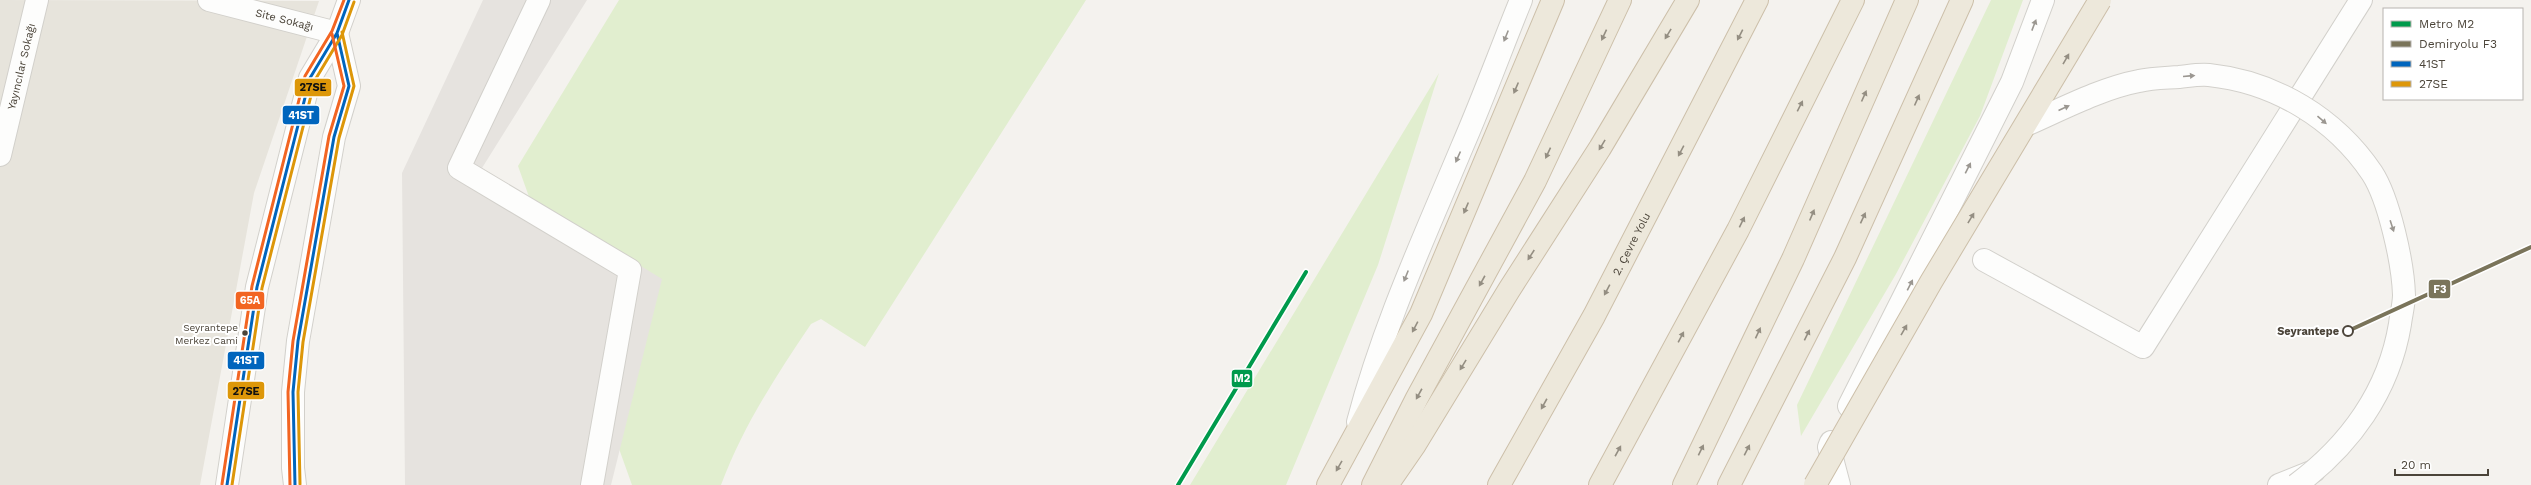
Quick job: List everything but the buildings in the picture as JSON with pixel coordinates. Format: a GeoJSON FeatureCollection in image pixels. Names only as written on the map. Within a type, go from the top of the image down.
{"type":"FeatureCollection","features":[{"type":"Feature","properties":{"kind":"highway"},"geometry":{"type":"LineString","coordinates":[[1328,485],[1352,444],[1422,314],[1553,0]]}},
{"type":"Feature","properties":{"kind":"highway"},"geometry":{"type":"LineString","coordinates":[[1373,485],[1417,398],[1535,181],[1620,0]]}},
{"type":"Feature","properties":{"kind":"highway"},"geometry":{"type":"LineString","coordinates":[[1387,485],[1414,446],[1509,290],[1600,148],[1688,0]]}},
{"type":"Feature","properties":{"kind":"highway","name":"2. Çevre Yolu"},"geometry":{"type":"LineString","coordinates":[[1499,485],[1594,316],[1757,0]]}},
{"type":"Feature","properties":{"kind":"highway"},"geometry":{"type":"LineString","coordinates":[[1600,485],[1738,230],[1853,0]]}},
{"type":"Feature","properties":{"kind":"highway"},"geometry":{"type":"LineString","coordinates":[[1684,485],[1793,259],[1907,0]]}},
{"type":"Feature","properties":{"kind":"highway"},"geometry":{"type":"LineString","coordinates":[[1729,485],[1845,258],[1962,0]]}},
{"type":"Feature","properties":{"kind":"highway"},"geometry":{"type":"LineString","coordinates":[[1815,485],[1931,282],[2028,124],[2100,0]]}},
{"type":"Feature","properties":{"kind":"street","name":"Yayıncılar Sokağı"},"geometry":{"type":"LineString","coordinates":[[0,156],[37,0]]}},
{"type":"Feature","properties":{"kind":"street","name":"Site Sokağı"},"geometry":{"type":"LineString","coordinates":[[209,0],[336,33]]}},
{"type":"Feature","properties":{"kind":"street"},"geometry":{"type":"LineString","coordinates":[[227,485],[257,287],[310,78],[336,33],[349,0]]}},
{"type":"Feature","properties":{"kind":"street"},"geometry":{"type":"LineString","coordinates":[[539,0],[459,168],[630,270],[592,485]]}},
{"type":"Feature","properties":{"kind":"street"},"geometry":{"type":"LineString","coordinates":[[1352,444],[1370,376],[1396,302],[1463,146],[1521,0]]}},
{"type":"Feature","properties":{"kind":"street"},"geometry":{"type":"LineString","coordinates":[[1839,485],[1829,447],[2012,82],[2043,0]]}},
{"type":"Feature","properties":{"kind":"street"},"geometry":{"type":"LineString","coordinates":[[1984,260],[2143,347],[2361,0]]}},
{"type":"Feature","properties":{"kind":"street"},"geometry":{"type":"LineString","coordinates":[[295,485],[293,468],[293,392],[298,341],[334,137],[349,86],[336,33]]}},
{"type":"Feature","properties":{"kind":"street"},"geometry":{"type":"LineString","coordinates":[[2028,124],[2078,101],[2138,81],[2208,75],[2268,89],[2316,114],[2347,141],[2373,175],[2394,229],[2404,296],[2397,342],[2382,384],[2364,415],[2346,440],[2315,471],[2296,485]]}},
{"type":"Feature","properties":{"kind":"street"},"geometry":{"type":"LineString","coordinates":[[2279,485],[2315,471]]}},
{"type":"Feature","properties":{"kind":"shaded area"},"geometry":{"type":"Polygon","coordinates":[[[0,0],[319,1],[254,193],[200,485],[0,485],[0,0]]]}},
{"type":"Feature","properties":{"kind":"shaded area"},"geometry":{"type":"Polygon","coordinates":[[[483,0],[587,0],[482,168],[662,279],[611,485],[405,485],[402,173],[483,0]]]}},
{"type":"Feature","properties":{"kind":"green space"},"geometry":{"type":"Polygon","coordinates":[[[619,0],[1086,0],[865,347],[821,319],[811,324],[761,402],[739,442],[721,485],[632,485],[518,166],[619,0]]]}},
{"type":"Feature","properties":{"kind":"green space"},"geometry":{"type":"Polygon","coordinates":[[[1991,0],[2023,0],[1980,116],[1896,274],[1801,436],[1797,405],[1991,0]]]}},
{"type":"Feature","properties":{"kind":"green space"},"geometry":{"type":"Polygon","coordinates":[[[1439,73],[1378,265],[1286,485],[1190,485],[1439,73]]]}},
{"type":"Feature","properties":{"kind":"metro line","name":"M2"},"geometry":{"type":"LineString","coordinates":[[1178,485],[1306,272]]}},
{"type":"Feature","properties":{"kind":"rail line","name":"F3"},"geometry":{"type":"LineString","coordinates":[[2348,331],[2531,247]]}},
{"type":"Feature","properties":{"kind":"transit line","name":"65A"},"geometry":{"type":"LineString","coordinates":[[222,484],[252,286],[305,76],[332,31],[344,0]]}},
{"type":"Feature","properties":{"kind":"transit line","name":"41ST"},"geometry":{"type":"LineString","coordinates":[[227,485],[257,287],[310,78],[337,33],[349,0]]}},
{"type":"Feature","properties":{"kind":"transit line","name":"27SE"},"geometry":{"type":"LineString","coordinates":[[232,485],[262,288],[315,80],[342,35],[354,2]]}},
{"type":"Feature","properties":{"kind":"transit line","name":"27SE"},"geometry":{"type":"LineString","coordinates":[[300,484],[298,392],[303,342],[339,138],[354,86],[342,32]]}},
{"type":"Feature","properties":{"kind":"transit line","name":"41ST"},"geometry":{"type":"LineString","coordinates":[[295,485],[293,392],[298,341],[334,137],[349,86],[337,33]]}},
{"type":"Feature","properties":{"kind":"transit line","name":"65A"},"geometry":{"type":"LineString","coordinates":[[290,485],[288,392],[293,341],[329,136],[344,86],[332,34]]}},
{"type":"Feature","properties":{"kind":"place","name":"Seyrantepe"},"geometry":{"type":"Point","coordinates":[2348,331]}},
{"type":"Feature","properties":{"kind":"place","name":"Seyrantepe Merkez Cami"},"geometry":{"type":"Point","coordinates":[245,333]}}]}
